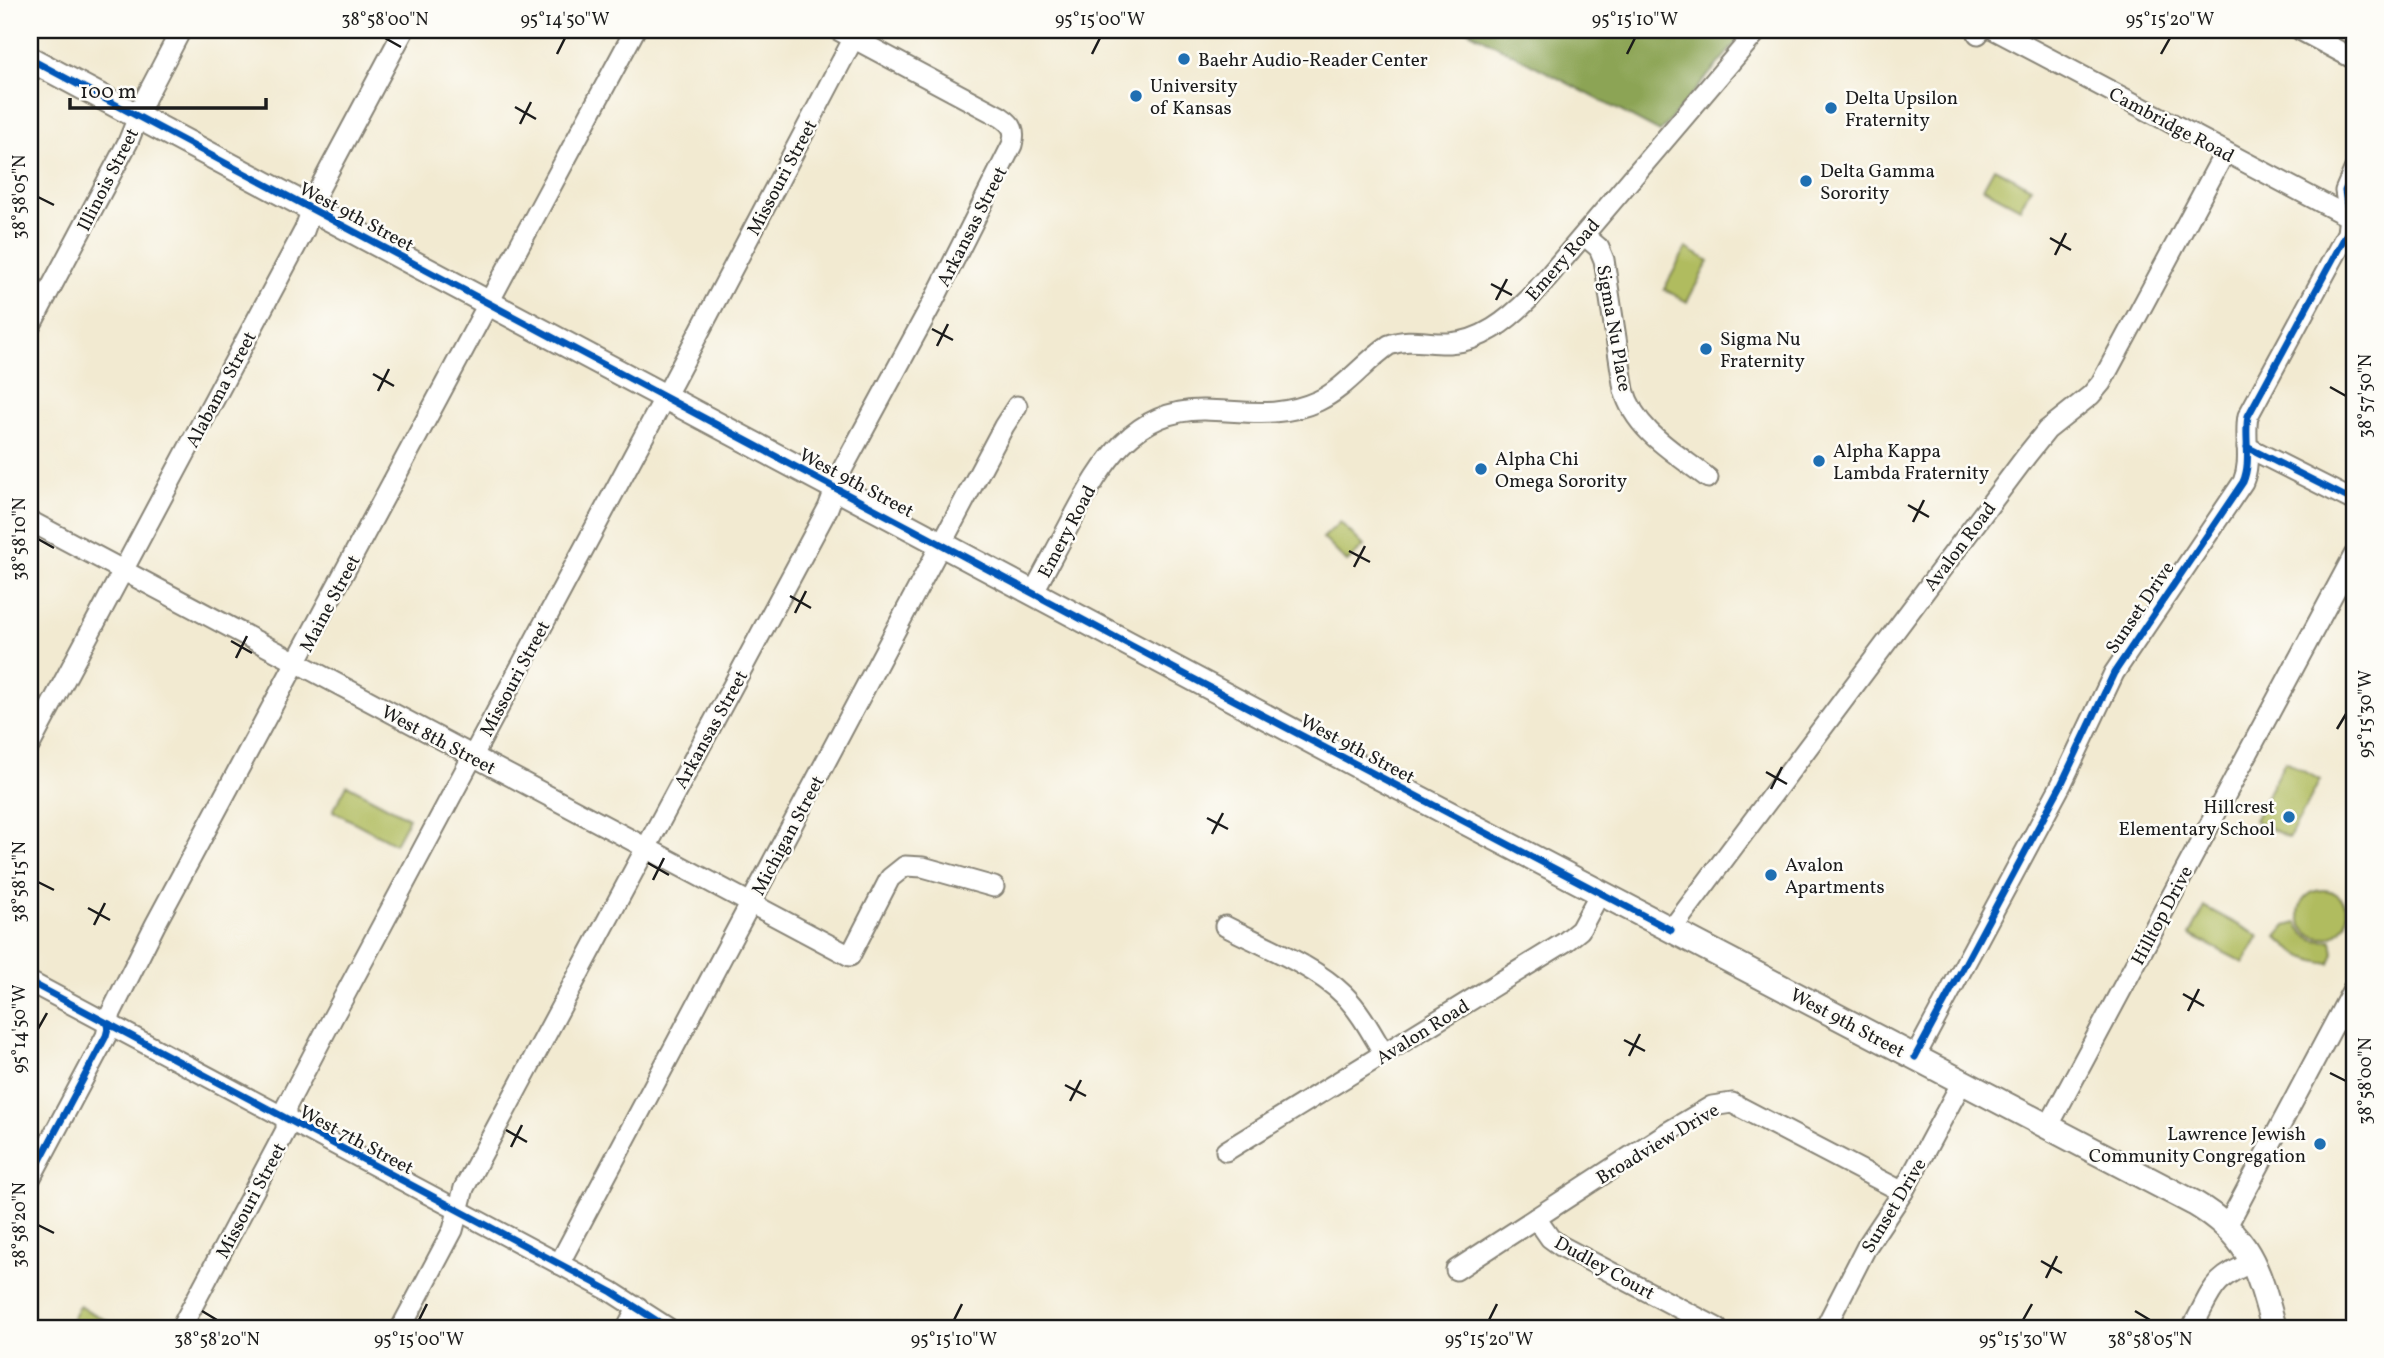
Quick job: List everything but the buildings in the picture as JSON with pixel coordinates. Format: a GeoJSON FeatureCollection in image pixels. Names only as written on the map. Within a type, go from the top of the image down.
{"type":"FeatureCollection","features":[{"type":"Feature","properties":{"kind":"main road","name":"West 9th Street"},"geometry":{"type":"LineString","coordinates":[[30,60],[1600,893],[2194,1203],[2227,1226],[2254,1262],[2274,1328]]}},
{"type":"Feature","properties":{"kind":"street","name":"Illinois Street"},"geometry":{"type":"LineString","coordinates":[[30,327],[128,142],[146,97],[181,30]]}},
{"type":"Feature","properties":{"kind":"street","name":"Alabama Street"},"geometry":{"type":"LineString","coordinates":[[30,745],[304,231],[319,189],[404,30]]}},
{"type":"Feature","properties":{"kind":"street","name":"Maine Street"},"geometry":{"type":"LineString","coordinates":[[30,1178],[106,1036],[111,1013],[155,925],[635,30]]}},
{"type":"Feature","properties":{"kind":"street","name":"Emery Road"},"geometry":{"type":"LineString","coordinates":[[1033,593],[1096,476],[1115,450],[1143,426],[1187,411],[1272,414],[1297,409],[1320,400],[1340,387],[1389,345],[1399,341],[1466,341],[1483,334],[1515,313],[1758,30]]}},
{"type":"Feature","properties":{"kind":"street"},"geometry":{"type":"LineString","coordinates":[[2300,30],[2354,59]]}},
{"type":"Feature","properties":{"kind":"street","name":"Cambridge Road"},"geometry":{"type":"LineString","coordinates":[[1985,31],[2349,217]]}},
{"type":"Feature","properties":{"kind":"street","name":"Arkansas Street"},"geometry":{"type":"LineString","coordinates":[[401,1328],[453,1230],[464,1188],[806,550],[843,468],[934,299],[1012,145],[1014,129],[1001,117],[850,33]]}},
{"type":"Feature","properties":{"kind":"street","name":"Missouri Street"},"geometry":{"type":"LineString","coordinates":[[181,1328],[286,1130],[286,1107],[664,397],[850,33]]}},
{"type":"Feature","properties":{"kind":"street","name":"Avalon Road"},"geometry":{"type":"LineString","coordinates":[[1671,930],[2027,455],[2047,430],[2091,395],[2101,383],[2225,152]]}},
{"type":"Feature","properties":{"kind":"street","name":"Sunset Drive"},"geometry":{"type":"LineString","coordinates":[[1915,1057],[2061,785],[2114,673],[2243,481],[2248,469],[2248,416],[2347,233],[2349,217],[2345,191],[2354,170]]}},
{"type":"Feature","properties":{"kind":"street","name":"Sigma Nu Place"},"geometry":{"type":"LineString","coordinates":[[1584,235],[1599,248],[1604,260],[1624,390],[1631,409],[1647,430],[1708,478]]}},
{"type":"Feature","properties":{"kind":"street","name":"Michigan Street"},"geometry":{"type":"LineString","coordinates":[[559,1264],[1017,406]]}},
{"type":"Feature","properties":{"kind":"street"},"geometry":{"type":"LineString","coordinates":[[2247,447],[2354,501]]}},
{"type":"Feature","properties":{"kind":"street","name":"West 8th Street"},"geometry":{"type":"LineString","coordinates":[[30,521],[850,956],[890,878],[905,866],[923,867],[994,887]]}},
{"type":"Feature","properties":{"kind":"street","name":"Hilltop Drive"},"geometry":{"type":"LineString","coordinates":[[2048,1127],[2354,555]]}},
{"type":"Feature","properties":{"kind":"street","name":"Avalon Road"},"geometry":{"type":"LineString","coordinates":[[1226,1151],[1565,942],[1580,930],[1600,893]]}},
{"type":"Feature","properties":{"kind":"street"},"geometry":{"type":"LineString","coordinates":[[1225,926],[1311,971],[1335,988],[1356,1009],[1384,1054]]}},
{"type":"Feature","properties":{"kind":"street","name":"West 7th Street"},"geometry":{"type":"LineString","coordinates":[[30,982],[559,1264],[638,1307],[667,1328]]}},
{"type":"Feature","properties":{"kind":"street"},"geometry":{"type":"LineString","coordinates":[[2227,1226],[2354,987]]}},
{"type":"Feature","properties":{"kind":"street","name":"Sunset Drive"},"geometry":{"type":"LineString","coordinates":[[1825,1328],[1867,1247],[1903,1192],[1962,1082]]}},
{"type":"Feature","properties":{"kind":"street","name":"Broadview Drive"},"geometry":{"type":"LineString","coordinates":[[1457,1270],[1668,1132],[1712,1106],[1725,1103],[1732,1103],[1903,1192]]}},
{"type":"Feature","properties":{"kind":"street","name":"Dudley Court"},"geometry":{"type":"LineString","coordinates":[[1536,1218],[1550,1238],[1561,1246],[1717,1328]]}},
{"type":"Feature","properties":{"kind":"street"},"geometry":{"type":"LineString","coordinates":[[2192,1328],[2220,1279],[2231,1271],[2254,1262]]}},
{"type":"Feature","properties":{"kind":"street"},"geometry":{"type":"LineString","coordinates":[[627,1328],[638,1307]]}},
{"type":"Feature","properties":{"kind":"green space"},"geometry":{"type":"Polygon","coordinates":[[[1467,30],[1747,30],[1660,132],[1467,30]]]}},
{"type":"Feature","properties":{"kind":"green space"},"geometry":{"type":"Polygon","coordinates":[[[1994,168],[2031,187],[2020,208],[1983,188],[1994,168]]]}},
{"type":"Feature","properties":{"kind":"green space"},"geometry":{"type":"Polygon","coordinates":[[[1686,248],[1709,261],[1687,302],[1664,289],[1686,248]]]}},
{"type":"Feature","properties":{"kind":"green space"},"geometry":{"type":"Polygon","coordinates":[[[1340,522],[1364,546],[1347,562],[1323,538],[1340,522]]]}},
{"type":"Feature","properties":{"kind":"green space"},"geometry":{"type":"Polygon","coordinates":[[[2285,761],[2320,780],[2289,838],[2254,820],[2285,761]]]}},
{"type":"Feature","properties":{"kind":"green space"},"geometry":{"type":"Polygon","coordinates":[[[347,785],[409,818],[395,844],[333,811],[347,785]]]}},
{"type":"Feature","properties":{"kind":"green space"},"geometry":{"type":"Polygon","coordinates":[[[2323,890],[2340,897],[2347,914],[2340,931],[2323,938],[2306,931],[2299,914],[2306,897],[2323,890]]]}},
{"type":"Feature","properties":{"kind":"green space"},"geometry":{"type":"Polygon","coordinates":[[[2205,907],[2259,936],[2244,963],[2190,935],[2205,907]]]}},
{"type":"Feature","properties":{"kind":"green space"},"geometry":{"type":"Polygon","coordinates":[[[2297,923],[2311,938],[2332,940],[2334,953],[2330,964],[2301,955],[2277,937],[2286,926],[2297,923]]]}},
{"type":"Feature","properties":{"kind":"green space"},"geometry":{"type":"Polygon","coordinates":[[[79,1306],[121,1328],[67,1328],[79,1306]]]}},
{"type":"Feature","properties":{"kind":"cycle path"},"geometry":{"type":"LineString","coordinates":[[30,59],[1671,930]]}},
{"type":"Feature","properties":{"kind":"cycle path"},"geometry":{"type":"LineString","coordinates":[[1915,1057],[2061,785],[2114,673],[2243,482],[2247,466],[2248,416],[2347,233],[2349,217],[2345,191],[2354,170]]}},
{"type":"Feature","properties":{"kind":"cycle path"},"geometry":{"type":"LineString","coordinates":[[2247,447],[2354,501]]}},
{"type":"Feature","properties":{"kind":"cycle path"},"geometry":{"type":"LineString","coordinates":[[30,982],[612,1292],[668,1328]]}},
{"type":"Feature","properties":{"kind":"cycle path"},"geometry":{"type":"LineString","coordinates":[[30,1179],[106,1036],[109,1024]]}},
{"type":"Feature","properties":{"kind":"place","name":"Baehr Audio-Reader Center"},"geometry":{"type":"Point","coordinates":[1184,59]}},
{"type":"Feature","properties":{"kind":"place","name":"University of Kansas"},"geometry":{"type":"Point","coordinates":[1136,96]}},
{"type":"Feature","properties":{"kind":"place","name":"Delta Upsilon Fraternity"},"geometry":{"type":"Point","coordinates":[1831,108]}},
{"type":"Feature","properties":{"kind":"place","name":"Delta Gamma Sorority"},"geometry":{"type":"Point","coordinates":[1806,181]}},
{"type":"Feature","properties":{"kind":"place","name":"Sigma Nu Fraternity"},"geometry":{"type":"Point","coordinates":[1706,349]}},
{"type":"Feature","properties":{"kind":"place","name":"Alpha Kappa Lambda Fraternity"},"geometry":{"type":"Point","coordinates":[1819,461]}},
{"type":"Feature","properties":{"kind":"place","name":"Alpha Chi Omega Sorority"},"geometry":{"type":"Point","coordinates":[1481,469]}},
{"type":"Feature","properties":{"kind":"place","name":"Hillcrest Elementary School"},"geometry":{"type":"Point","coordinates":[2289,817]}},
{"type":"Feature","properties":{"kind":"place","name":"Avalon Apartments"},"geometry":{"type":"Point","coordinates":[1771,875]}},
{"type":"Feature","properties":{"kind":"place","name":"Lawrence Jewish Community Congregation"},"geometry":{"type":"Point","coordinates":[2320,1144]}}]}
